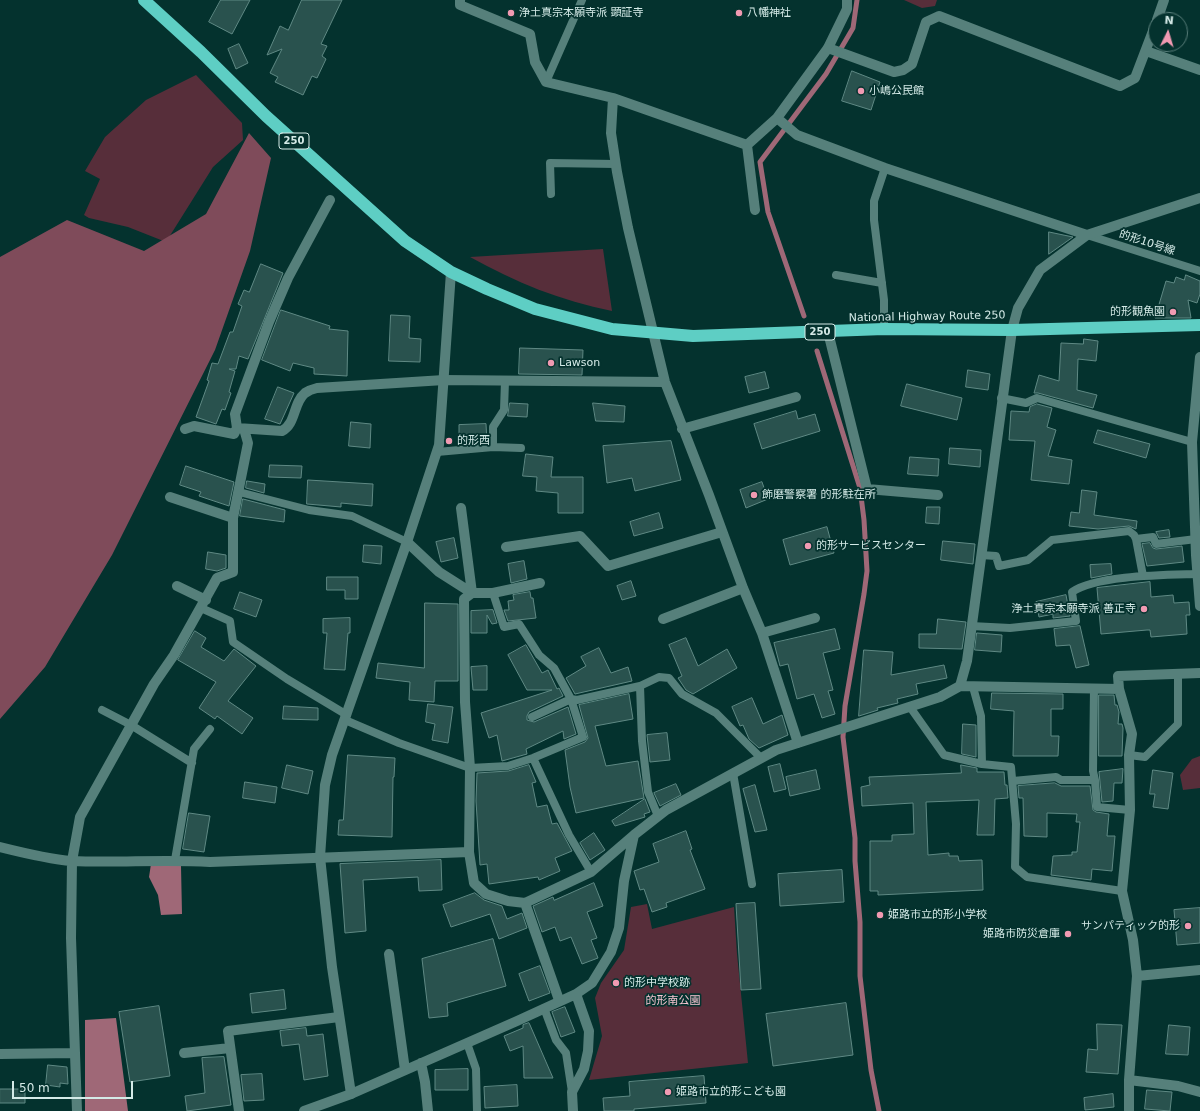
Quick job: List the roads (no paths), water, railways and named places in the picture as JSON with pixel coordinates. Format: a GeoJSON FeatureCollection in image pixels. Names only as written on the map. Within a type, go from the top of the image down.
{"type":"FeatureCollection","features":[{"type":"Feature","properties":{"kind":"highway","name":"National Highway Route 250"},"geometry":{"type":"LineString","coordinates":[[144,0],[201,52],[266,116],[405,241],[452,272],[487,290],[535,308],[612,329],[693,336],[884,329],[1012,330],[1200,325]]}},
{"type":"Feature","properties":{"kind":"street"},"geometry":{"type":"LineString","coordinates":[[460,0],[460,5],[530,34],[535,62],[546,82],[614,98],[746,145]]}},
{"type":"Feature","properties":{"kind":"street"},"geometry":{"type":"LineString","coordinates":[[746,145],[779,119],[829,49],[847,9],[847,0]]}},
{"type":"Feature","properties":{"kind":"street"},"geometry":{"type":"LineString","coordinates":[[1160,12],[1164,0]]}},
{"type":"Feature","properties":{"kind":"street"},"geometry":{"type":"LineString","coordinates":[[829,49],[894,72],[903,70],[912,64],[926,22],[939,16],[1120,86],[1135,78],[1148,45]]}},
{"type":"Feature","properties":{"kind":"street"},"geometry":{"type":"LineString","coordinates":[[1146,51],[1200,70]]}},
{"type":"Feature","properties":{"kind":"street"},"geometry":{"type":"LineString","coordinates":[[614,98],[611,133],[616,164],[628,228],[665,382],[743,588],[762,633],[798,743]]}},
{"type":"Feature","properties":{"kind":"street"},"geometry":{"type":"LineString","coordinates":[[779,119],[797,135],[885,168],[1087,235]]}},
{"type":"Feature","properties":{"kind":"street"},"geometry":{"type":"LineString","coordinates":[[746,145],[756,210]]}},
{"type":"Feature","properties":{"kind":"street"},"geometry":{"type":"LineString","coordinates":[[960,686],[967,661],[1001,398],[1012,330],[1018,308],[1040,270],[1087,235],[1200,198]]}},
{"type":"Feature","properties":{"kind":"street"},"geometry":{"type":"LineString","coordinates":[[77,1111],[71,938],[72,861],[80,818],[154,684],[174,655],[218,578],[233,572],[233,518],[248,443],[235,414],[269,322],[291,272],[330,200]]}},
{"type":"Feature","properties":{"kind":"street"},"geometry":{"type":"LineString","coordinates":[[351,1094],[332,967],[320,857],[325,785],[332,755],[440,444],[452,272]]}},
{"type":"Feature","properties":{"kind":"street"},"geometry":{"type":"LineString","coordinates":[[828,332],[867,489],[938,495]]}},
{"type":"Feature","properties":{"kind":"street"},"geometry":{"type":"LineString","coordinates":[[1200,357],[1192,442],[1196,540],[1198,555],[1197,574],[1200,606]]}},
{"type":"Feature","properties":{"kind":"street"},"geometry":{"type":"LineString","coordinates":[[186,429],[194,426],[234,434],[241,428],[282,431],[288,428],[300,398],[306,392],[317,388],[444,380],[665,382]]}},
{"type":"Feature","properties":{"kind":"street"},"geometry":{"type":"LineString","coordinates":[[682,429],[796,398]]}},
{"type":"Feature","properties":{"kind":"street"},"geometry":{"type":"LineString","coordinates":[[170,497],[233,518]]}},
{"type":"Feature","properties":{"kind":"street"},"geometry":{"type":"LineString","coordinates":[[461,508],[472,593]]}},
{"type":"Feature","properties":{"kind":"street"},"geometry":{"type":"LineString","coordinates":[[506,547],[580,536],[608,566],[722,532]]}},
{"type":"Feature","properties":{"kind":"street"},"geometry":{"type":"LineString","coordinates":[[407,542],[439,572],[472,593],[493,593],[540,583]]}},
{"type":"Feature","properties":{"kind":"street"},"geometry":{"type":"LineString","coordinates":[[177,586],[203,604]]}},
{"type":"Feature","properties":{"kind":"street"},"geometry":{"type":"LineString","coordinates":[[663,620],[743,588]]}},
{"type":"Feature","properties":{"kind":"street"},"geometry":{"type":"LineString","coordinates":[[472,593],[464,599],[465,702],[470,768],[469,852],[474,883],[486,894],[508,901],[525,903],[591,872],[658,816],[776,750],[940,697],[960,686],[1119,689]]}},
{"type":"Feature","properties":{"kind":"street"},"geometry":{"type":"LineString","coordinates":[[762,633],[814,618]]}},
{"type":"Feature","properties":{"kind":"street"},"geometry":{"type":"LineString","coordinates":[[1129,1111],[1129,1080],[1137,976],[1133,940],[1122,891],[1130,810],[1129,755],[1132,734],[1119,689],[1118,676],[1200,673]]}},
{"type":"Feature","properties":{"kind":"street"},"geometry":{"type":"LineString","coordinates":[[304,1111],[351,1094],[467,1043],[544,1008],[558,1000],[576,994],[592,984],[611,952],[619,928],[624,881],[634,835]]}},
{"type":"Feature","properties":{"kind":"street"},"geometry":{"type":"LineString","coordinates":[[0,847],[33,855],[72,861],[175,860],[210,862],[469,852]]}},
{"type":"Feature","properties":{"kind":"street"},"geometry":{"type":"LineString","coordinates":[[525,903],[558,1000]]}},
{"type":"Feature","properties":{"kind":"street"},"geometry":{"type":"LineString","coordinates":[[389,954],[404,1070]]}},
{"type":"Feature","properties":{"kind":"street"},"geometry":{"type":"LineString","coordinates":[[1137,976],[1200,970]]}},
{"type":"Feature","properties":{"kind":"street"},"geometry":{"type":"LineString","coordinates":[[573,1111],[572,1092],[584,1069],[588,1052],[589,1031],[576,994]]}},
{"type":"Feature","properties":{"kind":"street"},"geometry":{"type":"LineString","coordinates":[[239,1111],[228,1031],[339,1017]]}},
{"type":"Feature","properties":{"kind":"street"},"geometry":{"type":"LineString","coordinates":[[184,1053],[230,1048]]}},
{"type":"Feature","properties":{"kind":"street"},"geometry":{"type":"LineString","coordinates":[[0,1054],[75,1053]]}},
{"type":"Feature","properties":{"kind":"street"},"geometry":{"type":"LineString","coordinates":[[421,1063],[425,1082],[428,1111]]}},
{"type":"Feature","properties":{"kind":"street"},"geometry":{"type":"LineString","coordinates":[[1129,1080],[1178,1086],[1200,1092]]}},
{"type":"Feature","properties":{"kind":"lane"},"geometry":{"type":"LineString","coordinates":[[546,82],[582,0]]}},
{"type":"Feature","properties":{"kind":"lane"},"geometry":{"type":"LineString","coordinates":[[551,194],[550,163],[616,164]]}},
{"type":"Feature","properties":{"kind":"lane"},"geometry":{"type":"LineString","coordinates":[[884,329],[882,283],[877,254],[874,200],[885,168]]}},
{"type":"Feature","properties":{"kind":"lane","name":"的形10号線"},"geometry":{"type":"LineString","coordinates":[[1087,235],[1200,271]]}},
{"type":"Feature","properties":{"kind":"lane"},"geometry":{"type":"LineString","coordinates":[[836,275],[882,283]]}},
{"type":"Feature","properties":{"kind":"lane"},"geometry":{"type":"LineString","coordinates":[[493,447],[493,427],[504,410],[505,381]]}},
{"type":"Feature","properties":{"kind":"lane"},"geometry":{"type":"LineString","coordinates":[[1001,398],[1026,403],[1037,398],[1192,442]]}},
{"type":"Feature","properties":{"kind":"lane"},"geometry":{"type":"LineString","coordinates":[[437,452],[493,447],[521,448]]}},
{"type":"Feature","properties":{"kind":"lane"},"geometry":{"type":"LineString","coordinates":[[239,492],[309,510],[352,516],[407,542]]}},
{"type":"Feature","properties":{"kind":"lane"},"geometry":{"type":"LineString","coordinates":[[981,555],[996,556],[999,566],[1028,560],[1052,540],[1129,531],[1136,539],[1143,576]]}},
{"type":"Feature","properties":{"kind":"lane"},"geometry":{"type":"LineString","coordinates":[[1136,539],[1153,537],[1156,544],[1196,540]]}},
{"type":"Feature","properties":{"kind":"lane"},"geometry":{"type":"LineString","coordinates":[[971,626],[1010,628],[1076,621],[1072,592],[1082,585],[1143,576],[1197,574]]}},
{"type":"Feature","properties":{"kind":"lane"},"geometry":{"type":"LineString","coordinates":[[203,604],[230,621],[233,642],[346,718],[399,743],[470,768],[508,766],[533,758],[583,737],[571,699],[554,668],[539,655],[519,624],[504,627],[493,593]]}},
{"type":"Feature","properties":{"kind":"lane"},"geometry":{"type":"LineString","coordinates":[[1129,755],[1145,757],[1178,724],[1178,673]]}},
{"type":"Feature","properties":{"kind":"lane"},"geometry":{"type":"LineString","coordinates":[[532,717],[571,699],[577,700],[640,686],[659,678],[670,678],[682,694],[716,713],[761,758]]}},
{"type":"Feature","properties":{"kind":"lane"},"geometry":{"type":"LineString","coordinates":[[640,686],[642,741],[648,792],[658,816]]}},
{"type":"Feature","properties":{"kind":"lane"},"geometry":{"type":"LineString","coordinates":[[973,687],[981,716],[982,764]]}},
{"type":"Feature","properties":{"kind":"lane"},"geometry":{"type":"LineString","coordinates":[[1094,688],[1093,771],[1097,807],[1130,810]]}},
{"type":"Feature","properties":{"kind":"lane"},"geometry":{"type":"LineString","coordinates":[[910,707],[944,755],[982,764],[1011,767],[1016,824],[1015,868],[1027,877],[1122,891]]}},
{"type":"Feature","properties":{"kind":"lane"},"geometry":{"type":"LineString","coordinates":[[102,710],[131,725],[192,763]]}},
{"type":"Feature","properties":{"kind":"lane"},"geometry":{"type":"LineString","coordinates":[[175,860],[194,749],[210,729]]}},
{"type":"Feature","properties":{"kind":"lane"},"geometry":{"type":"LineString","coordinates":[[533,758],[569,835],[591,872]]}},
{"type":"Feature","properties":{"kind":"lane"},"geometry":{"type":"LineString","coordinates":[[733,773],[752,884]]}},
{"type":"Feature","properties":{"kind":"lane"},"geometry":{"type":"LineString","coordinates":[[1013,781],[1056,777],[1062,780],[1095,780]]}},
{"type":"Feature","properties":{"kind":"lane"},"geometry":{"type":"LineString","coordinates":[[544,1008],[556,1040],[566,1053],[572,1092]]}},
{"type":"Feature","properties":{"kind":"lane"},"geometry":{"type":"LineString","coordinates":[[467,1043],[476,1069],[477,1111]]}},
{"type":"Feature","properties":{"kind":"waterway"},"geometry":{"type":"LineString","coordinates":[[804,316],[768,212],[760,162],[826,74],[853,28],[857,0]]}},
{"type":"Feature","properties":{"kind":"waterway"},"geometry":{"type":"LineString","coordinates":[[817,351],[860,488],[864,520],[867,571],[845,706],[843,737],[855,838],[855,861],[860,922],[860,976],[871,1070],[879,1111]]}},
{"type":"Feature","properties":{"kind":"place","name":"浄土真宗本願寺派 顕証寺"},"geometry":{"type":"Point","coordinates":[511,13]}},
{"type":"Feature","properties":{"kind":"place","name":"八幡神社"},"geometry":{"type":"Point","coordinates":[739,13]}},
{"type":"Feature","properties":{"kind":"place","name":"小嶋公民館"},"geometry":{"type":"Point","coordinates":[861,91]}},
{"type":"Feature","properties":{"kind":"place","name":"的形観魚園"},"geometry":{"type":"Point","coordinates":[1173,312]}},
{"type":"Feature","properties":{"kind":"place","name":"Lawson"},"geometry":{"type":"Point","coordinates":[551,363]}},
{"type":"Feature","properties":{"kind":"place","name":"的形西"},"geometry":{"type":"Point","coordinates":[449,441]}},
{"type":"Feature","properties":{"kind":"place","name":"飾磨警察署 的形駐在所"},"geometry":{"type":"Point","coordinates":[754,495]}},
{"type":"Feature","properties":{"kind":"place","name":"的形サービスセンター"},"geometry":{"type":"Point","coordinates":[808,546]}},
{"type":"Feature","properties":{"kind":"place","name":"浄土真宗本願寺派 善正寺"},"geometry":{"type":"Point","coordinates":[1144,609]}},
{"type":"Feature","properties":{"kind":"place","name":"姫路市立的形小学校"},"geometry":{"type":"Point","coordinates":[880,915]}},
{"type":"Feature","properties":{"kind":"place","name":"サンパティック的形"},"geometry":{"type":"Point","coordinates":[1188,926]}},
{"type":"Feature","properties":{"kind":"place","name":"姫路市防災倉庫"},"geometry":{"type":"Point","coordinates":[1068,934]}},
{"type":"Feature","properties":{"kind":"place","name":"的形中学校跡"},"geometry":{"type":"Point","coordinates":[616,983]}},
{"type":"Feature","properties":{"kind":"place","name":"姫路市立的形こども園"},"geometry":{"type":"Point","coordinates":[668,1092]}},
{"type":"Feature","properties":{"kind":"park label","name":"的形南公園"},"geometry":{"type":"Point","coordinates":[673,1001]}}]}
